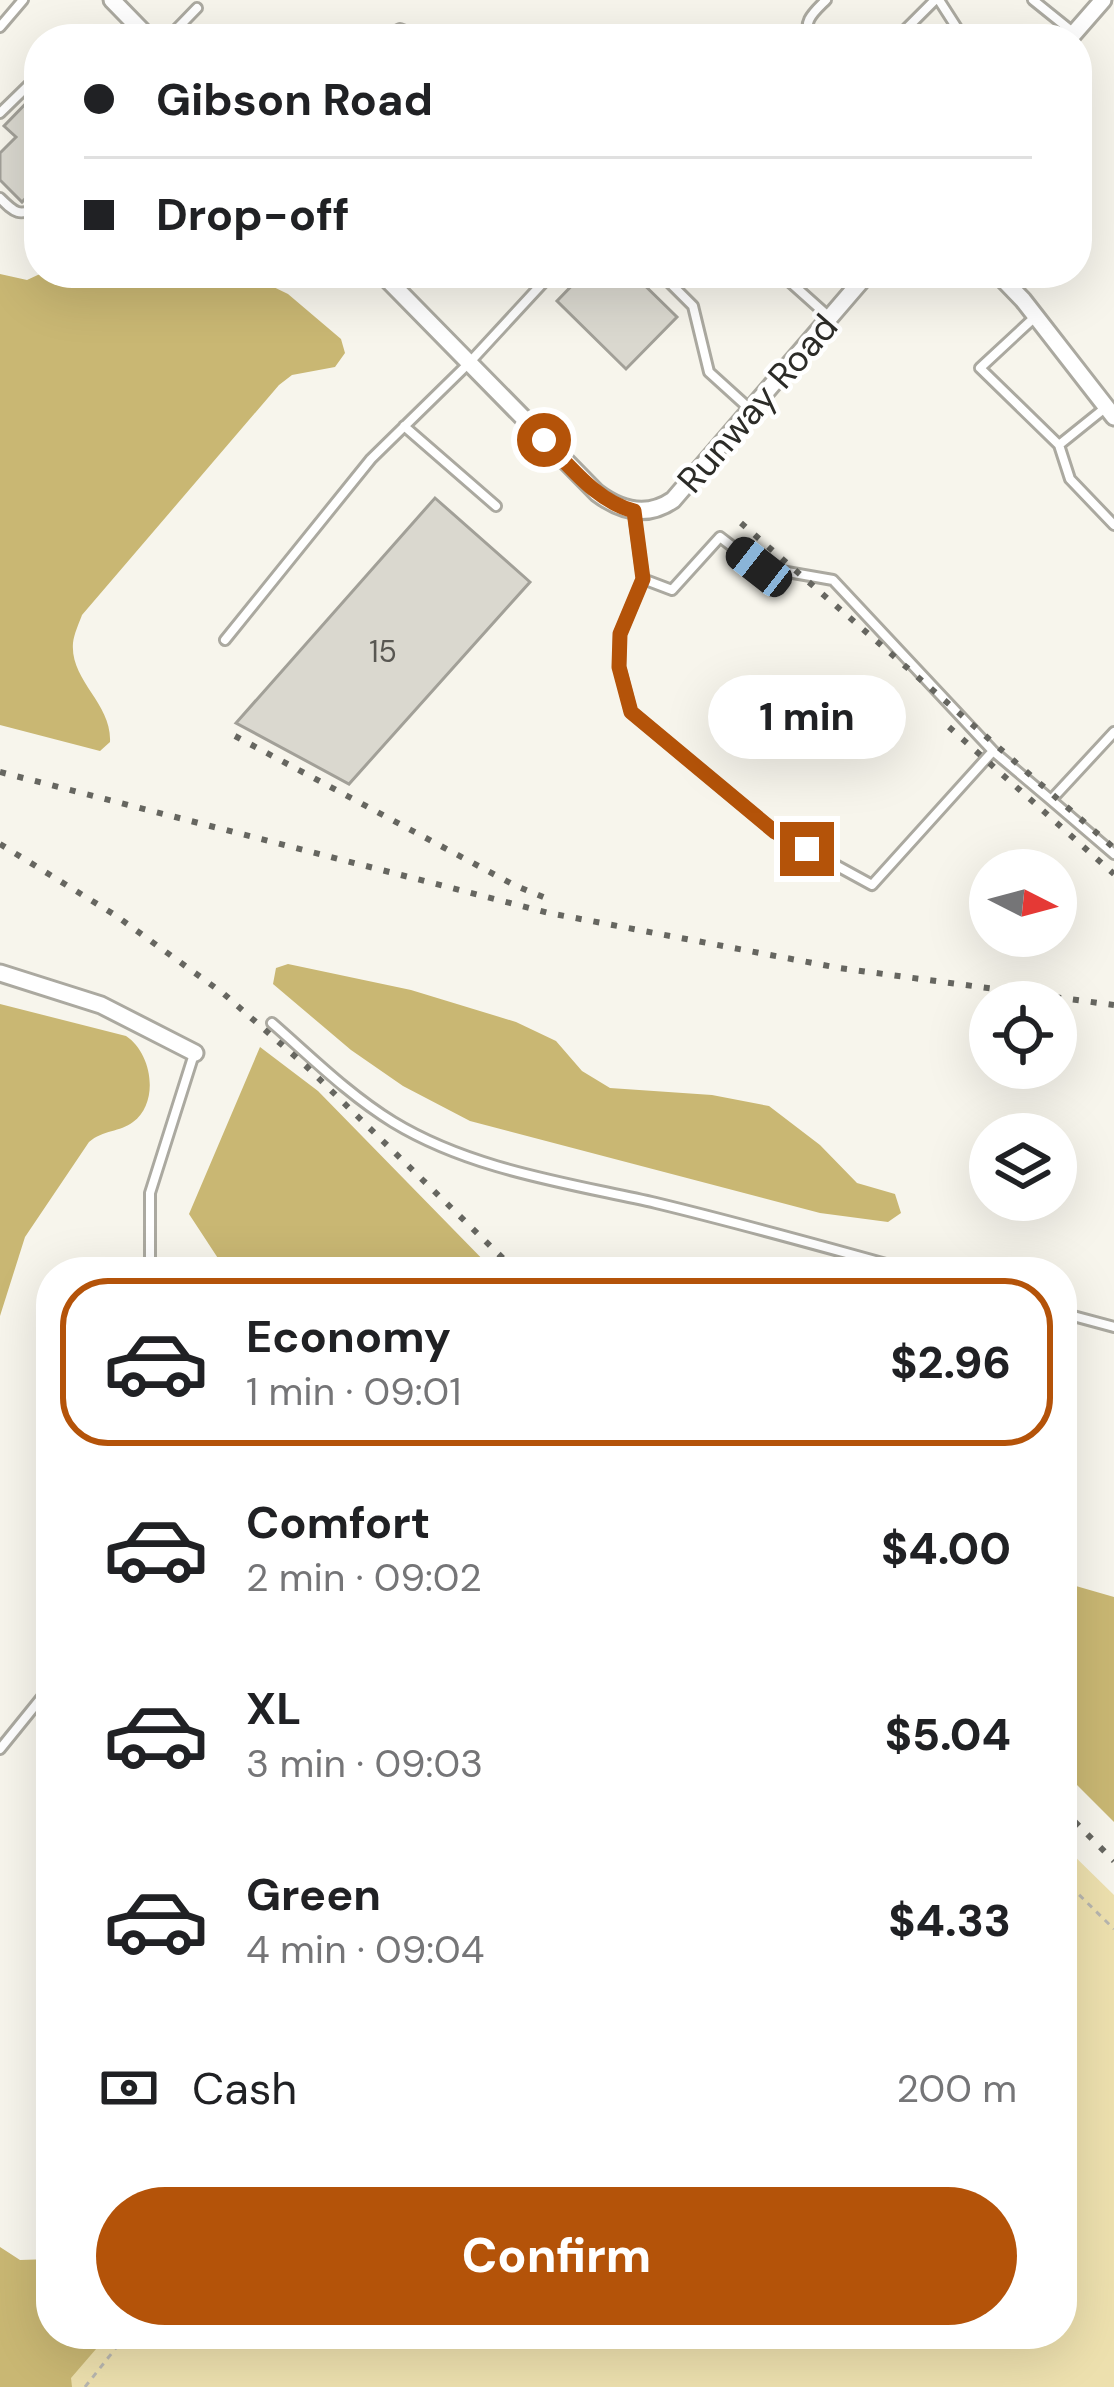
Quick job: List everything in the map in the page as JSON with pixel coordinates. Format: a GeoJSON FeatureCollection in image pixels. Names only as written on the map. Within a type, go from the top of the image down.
{"type":"FeatureCollection","features":[{"type":"Feature","properties":{"kind":"street"},"geometry":{"type":"LineString","coordinates":[[112,0],[135,24]]}},
{"type":"Feature","properties":{"kind":"street"},"geometry":{"type":"LineString","coordinates":[[1082,24],[1103,0]]}},
{"type":"Feature","properties":{"kind":"street"},"geometry":{"type":"LineString","coordinates":[[396,288],[597,493],[614,506],[634,511]]}},
{"type":"Feature","properties":{"kind":"street","name":"Runway Road"},"geometry":{"type":"LineString","coordinates":[[634,511],[656,510],[674,500],[855,288]]}},
{"type":"Feature","properties":{"kind":"street"},"geometry":{"type":"LineString","coordinates":[[1011,288],[1110,412]]}},
{"type":"Feature","properties":{"kind":"street"},"geometry":{"type":"LineString","coordinates":[[0,973],[101,1005],[195,1053]]}},
{"type":"Feature","properties":{"kind":"lane"},"geometry":{"type":"LineString","coordinates":[[0,27],[23,0]]}},
{"type":"Feature","properties":{"kind":"lane"},"geometry":{"type":"LineString","coordinates":[[807,24],[826,0]]}},
{"type":"Feature","properties":{"kind":"lane"},"geometry":{"type":"LineString","coordinates":[[912,24],[937,0]]}},
{"type":"Feature","properties":{"kind":"lane"},"geometry":{"type":"LineString","coordinates":[[1033,0],[1058,24]]}},
{"type":"Feature","properties":{"kind":"lane"},"geometry":{"type":"LineString","coordinates":[[181,24],[196,8]]}},
{"type":"Feature","properties":{"kind":"lane"},"geometry":{"type":"LineString","coordinates":[[0,112],[24,89]]}},
{"type":"Feature","properties":{"kind":"lane"},"geometry":{"type":"LineString","coordinates":[[0,198],[16,214],[24,215]]}},
{"type":"Feature","properties":{"kind":"lane"},"geometry":{"type":"LineString","coordinates":[[225,640],[370,459],[538,288]]}},
{"type":"Feature","properties":{"kind":"lane"},"geometry":{"type":"LineString","coordinates":[[675,288],[693,306],[709,372],[752,411]]}},
{"type":"Feature","properties":{"kind":"lane"},"geometry":{"type":"LineString","coordinates":[[797,288],[830,318]]}},
{"type":"Feature","properties":{"kind":"lane"},"geometry":{"type":"LineString","coordinates":[[1036,316],[980,368],[1059,445],[1070,479],[1114,525]]}},
{"type":"Feature","properties":{"kind":"lane"},"geometry":{"type":"LineString","coordinates":[[1059,445],[1110,412]]}},
{"type":"Feature","properties":{"kind":"lane"},"geometry":{"type":"LineString","coordinates":[[404,426],[496,506]]}},
{"type":"Feature","properties":{"kind":"lane"},"geometry":{"type":"LineString","coordinates":[[634,511],[643,579],[620,634],[619,667],[631,712],[775,832],[872,885],[993,751]]}},
{"type":"Feature","properties":{"kind":"lane"},"geometry":{"type":"LineString","coordinates":[[643,579],[672,590],[720,537],[759,567],[833,580],[993,751],[1114,854]]}},
{"type":"Feature","properties":{"kind":"lane"},"geometry":{"type":"LineString","coordinates":[[1052,800],[1114,732]]}},
{"type":"Feature","properties":{"kind":"lane"},"geometry":{"type":"LineString","coordinates":[[272,1023],[346,1088],[392,1122],[434,1143],[500,1168],[730,1221],[861,1257]]}},
{"type":"Feature","properties":{"kind":"lane"},"geometry":{"type":"LineString","coordinates":[[150,1257],[150,1193],[195,1053]]}},
{"type":"Feature","properties":{"kind":"lane"},"geometry":{"type":"LineString","coordinates":[[1077,1316],[1114,1327]]}},
{"type":"Feature","properties":{"kind":"lane"},"geometry":{"type":"LineString","coordinates":[[0,1749],[36,1705]]}},
{"type":"Feature","properties":{"kind":"path"},"geometry":{"type":"LineString","coordinates":[[1077,1893],[1114,1929]]}},
{"type":"Feature","properties":{"kind":"path"},"geometry":{"type":"LineString","coordinates":[[85,2387],[115,2349]]}},
{"type":"Feature","properties":{"kind":"shaded area"},"geometry":{"type":"Polygon","coordinates":[[[0,274],[24,279],[24,288],[276,288],[341,339],[345,353],[335,367],[292,375],[279,385],[82,615],[74,657],[109,728],[110,742],[100,751],[0,725],[0,274]]]}},
{"type":"Feature","properties":{"kind":"shaded area"},"geometry":{"type":"Polygon","coordinates":[[[288,964],[411,990],[516,1022],[556,1041],[582,1071],[610,1088],[712,1095],[769,1106],[820,1145],[857,1183],[895,1194],[901,1213],[888,1222],[820,1213],[470,1121],[403,1086],[351,1050],[273,984],[276,968],[288,964]]]}},
{"type":"Feature","properties":{"kind":"shaded area"},"geometry":{"type":"Polygon","coordinates":[[[0,1004],[126,1036],[147,1065],[150,1090],[142,1113],[133,1122],[89,1142],[25,1237],[0,1316],[0,1004]]]}},
{"type":"Feature","properties":{"kind":"shaded area"},"geometry":{"type":"Polygon","coordinates":[[[260,1047],[318,1091],[480,1257],[217,1257],[189,1214],[260,1047]]]}},
{"type":"Feature","properties":{"kind":"shaded area"},"geometry":{"type":"Polygon","coordinates":[[[1077,1586],[1114,1597],[1114,1822],[1077,1785],[1077,1586]]]}},
{"type":"Feature","properties":{"kind":"shaded area"},"geometry":{"type":"Polygon","coordinates":[[[1077,1859],[1114,1895],[1114,2387],[59,2387],[92,2349],[1077,2349],[1077,1859]]]}},
{"type":"Feature","properties":{"kind":"shaded area"},"geometry":{"type":"Polygon","coordinates":[[[0,2247],[20,2260],[36,2259],[36,2349],[96,2349],[71,2378],[72,2387],[0,2387],[0,2247]]]}},
{"type":"Feature","properties":{"kind":"building"},"geometry":{"type":"Polygon","coordinates":[[[24,105],[22,202],[0,180],[0,153],[16,137],[4,126],[24,105]]]}},
{"type":"Feature","properties":{"kind":"building"},"geometry":{"type":"Polygon","coordinates":[[[570,288],[647,288],[677,317],[626,369],[557,301],[570,288]]]}},
{"type":"Feature","properties":{"kind":"building"},"geometry":{"type":"Polygon","coordinates":[[[435,498],[530,582],[349,784],[236,723],[435,498]]]}},
{"type":"Feature","properties":{"kind":"railway"},"geometry":{"type":"LineString","coordinates":[[741,523],[1114,848]]}},
{"type":"Feature","properties":{"kind":"railway"},"geometry":{"type":"LineString","coordinates":[[949,727],[1114,874]]}},
{"type":"Feature","properties":{"kind":"railway"},"geometry":{"type":"LineString","coordinates":[[235,736],[514,885],[553,901]]}},
{"type":"Feature","properties":{"kind":"railway"},"geometry":{"type":"LineString","coordinates":[[0,772],[549,913],[839,968],[1114,1005]]}},
{"type":"Feature","properties":{"kind":"railway"},"geometry":{"type":"LineString","coordinates":[[0,844],[115,915],[224,994],[306,1066],[502,1257]]}},
{"type":"Feature","properties":{"kind":"railway"},"geometry":{"type":"LineString","coordinates":[[1077,1824],[1114,1861]]}},
{"type":"Feature","properties":{"kind":"route"},"geometry":{"type":"LineString","coordinates":[[544,440],[597,493],[614,506],[634,511],[643,579],[620,634],[619,667],[631,712],[775,832],[807,849]]}}]}
